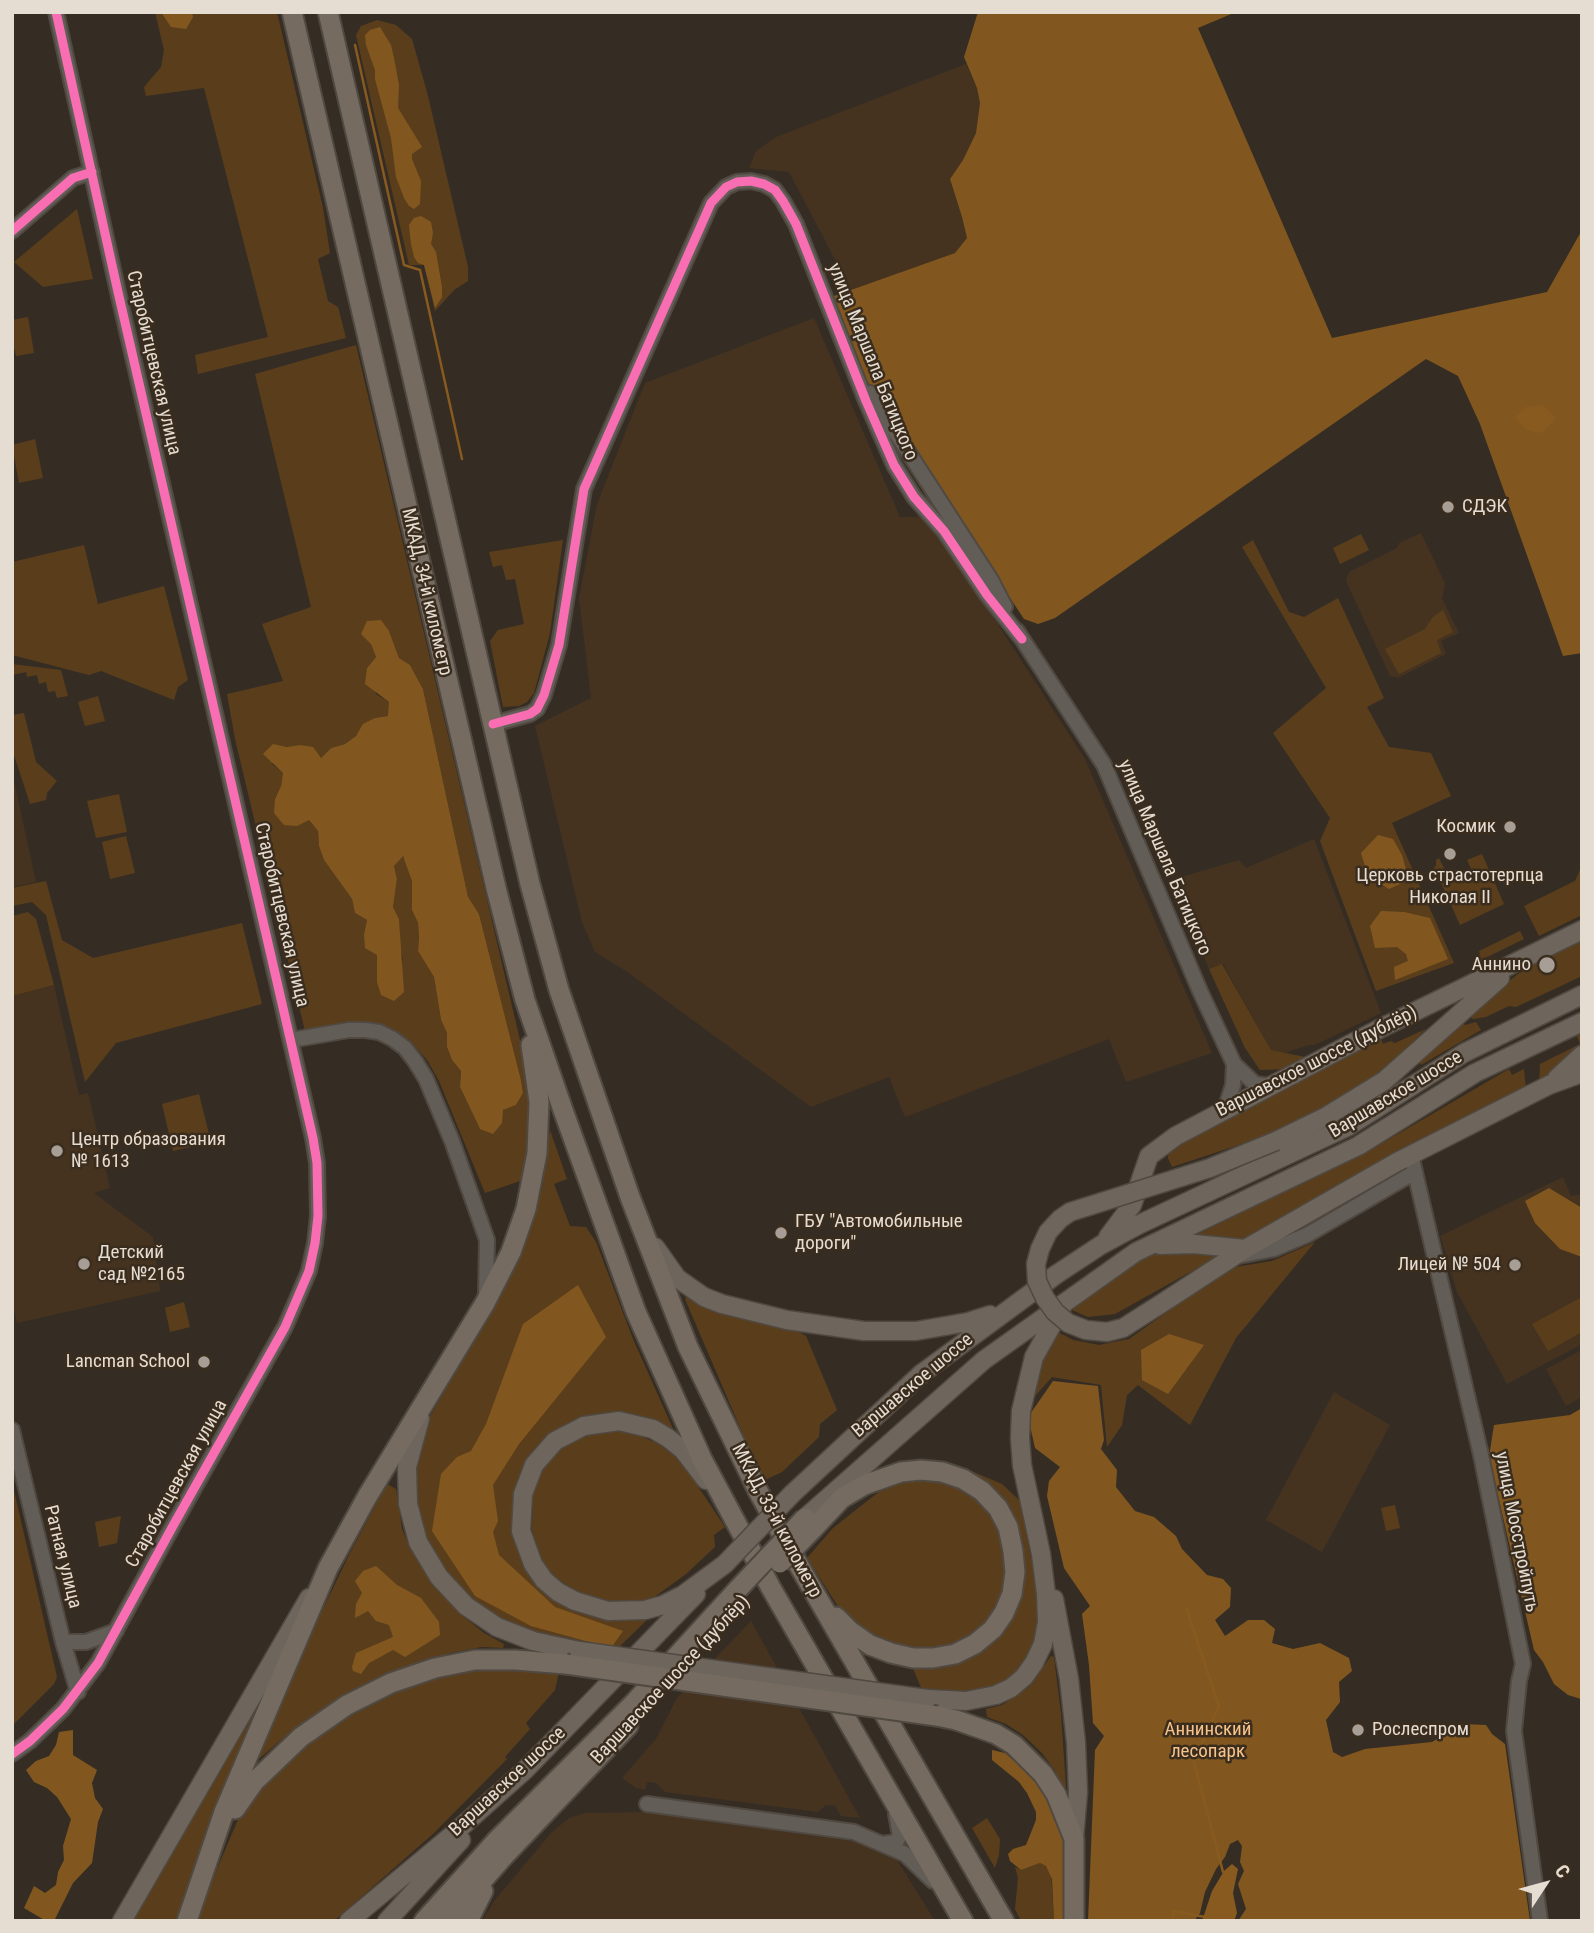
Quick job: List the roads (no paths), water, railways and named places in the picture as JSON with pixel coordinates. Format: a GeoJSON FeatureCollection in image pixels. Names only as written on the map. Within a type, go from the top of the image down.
{"type":"FeatureCollection","features":[{"type":"Feature","properties":{"kind":"highway","name":"МКАД, 34-й километр"},"geometry":{"type":"LineString","coordinates":[[292,12],[511,948],[525,1000],[563,1110]]}},
{"type":"Feature","properties":{"kind":"highway","name":"МКАД, 34-й километр"},"geometry":{"type":"LineString","coordinates":[[328,12],[545,939],[559,990],[596,1099]]}},
{"type":"Feature","properties":{"kind":"highway"},"geometry":{"type":"LineString","coordinates":[[205,1874],[229,1799],[328,1568],[367,1497],[485,1303],[511,1252],[520,1227],[532,1181],[539,1121],[529,1032],[511,948]]}},
{"type":"Feature","properties":{"kind":"highway","name":"МКАД, 33-й километр"},"geometry":{"type":"LineString","coordinates":[[596,1099],[669,1299],[704,1382],[746,1467],[802,1571],[1004,1921]]}},
{"type":"Feature","properties":{"kind":"highway","name":"МКАД, 33-й километр"},"geometry":{"type":"LineString","coordinates":[[563,1110],[617,1262],[656,1360],[702,1459],[749,1547],[962,1919]]}},
{"type":"Feature","properties":{"kind":"highway"},"geometry":{"type":"LineString","coordinates":[[802,1571],[831,1612],[850,1631],[870,1645],[913,1658],[955,1654],[975,1644],[993,1629],[1012,1594],[1013,1551],[1008,1527],[998,1508],[982,1491],[963,1479],[942,1472],[901,1472],[881,1478],[842,1498],[809,1524]]}},
{"type":"Feature","properties":{"kind":"highway","name":"Варшавское шоссе"},"geometry":{"type":"LineString","coordinates":[[501,1848],[633,1704],[809,1524]]}},
{"type":"Feature","properties":{"kind":"highway"},"geometry":{"type":"LineString","coordinates":[[187,1921],[231,1816],[254,1782],[301,1737],[347,1705],[391,1684],[454,1663],[573,1657],[932,1708],[996,1734],[1030,1759],[1044,1774],[1074,1839],[1074,1921]]}},
{"type":"Feature","properties":{"kind":"highway"},"geometry":{"type":"LineString","coordinates":[[438,1918],[484,1878],[501,1848]]}},
{"type":"Feature","properties":{"kind":"highway"},"geometry":{"type":"LineString","coordinates":[[424,1921],[501,1848]]}},
{"type":"Feature","properties":{"kind":"highway"},"geometry":{"type":"LineString","coordinates":[[468,1921],[501,1848]]}},
{"type":"Feature","properties":{"kind":"main road","name":"Варшавское шоссе (дублёр)"},"geometry":{"type":"LineString","coordinates":[[1101,1245],[1118,1227],[1132,1205],[1149,1156],[1176,1136],[1379,1029],[1582,930]]}},
{"type":"Feature","properties":{"kind":"main road"},"geometry":{"type":"LineString","coordinates":[[1524,958],[1384,1081],[1327,1116],[1276,1141],[1210,1168],[1070,1212],[1048,1232],[1036,1264],[1037,1281],[1049,1305],[1068,1323],[1086,1330],[1107,1332],[1123,1328],[1239,1253],[1413,1163],[1532,1096],[1549,1085],[1582,1055]]}},
{"type":"Feature","properties":{"kind":"main road","name":"Варшавское шоссе"},"geometry":{"type":"LineString","coordinates":[[349,1921],[460,1829],[525,1770],[792,1494],[921,1374],[1057,1273],[1101,1245],[1349,1126],[1464,1053],[1582,995]]}},
{"type":"Feature","properties":{"kind":"main road","name":"Варшавское шоссе"},"geometry":{"type":"LineString","coordinates":[[809,1524],[894,1438],[984,1360],[1136,1252],[1357,1146],[1475,1073],[1582,1022]]}},
{"type":"Feature","properties":{"kind":"main road"},"geometry":{"type":"LineString","coordinates":[[1549,1085],[1582,1073]]}},
{"type":"Feature","properties":{"kind":"main road"},"geometry":{"type":"LineString","coordinates":[[630,1197],[658,1252],[677,1278],[704,1297],[722,1304],[787,1320],[864,1331],[939,1329],[1007,1310]]}},
{"type":"Feature","properties":{"kind":"main road"},"geometry":{"type":"LineString","coordinates":[[1136,1252],[1174,1243],[1239,1253]]}},
{"type":"Feature","properties":{"kind":"main road"},"geometry":{"type":"LineString","coordinates":[[1074,1294],[1058,1312],[1034,1357],[1021,1411],[1020,1438],[1022,1465],[1057,1614],[1069,1679],[1078,1792],[1074,1839]]}},
{"type":"Feature","properties":{"kind":"main road"},"geometry":{"type":"LineString","coordinates":[[429,1396],[410,1451],[406,1486],[412,1525],[427,1559],[439,1577],[466,1606],[497,1627],[573,1657]]}},
{"type":"Feature","properties":{"kind":"main road"},"geometry":{"type":"LineString","coordinates":[[725,1564],[682,1595],[645,1610],[608,1611],[575,1601],[544,1580],[525,1547],[520,1512],[528,1479],[543,1452],[569,1432],[602,1422],[636,1423],[668,1438],[682,1450],[700,1471],[749,1547]]}},
{"type":"Feature","properties":{"kind":"main road"},"geometry":{"type":"LineString","coordinates":[[842,1498],[894,1438]]}},
{"type":"Feature","properties":{"kind":"main road"},"geometry":{"type":"LineString","coordinates":[[932,1708],[957,1701],[982,1699],[1011,1688],[1024,1677],[1034,1663],[1047,1622],[1041,1552]]}},
{"type":"Feature","properties":{"kind":"main road"},"geometry":{"type":"LineString","coordinates":[[122,1921],[288,1632],[328,1568]]}},
{"type":"Feature","properties":{"kind":"main road"},"geometry":{"type":"LineString","coordinates":[[387,1921],[525,1770]]}},
{"type":"Feature","properties":{"kind":"main road","name":"Варшавское шоссе"},"geometry":{"type":"LineString","coordinates":[[438,1918],[501,1848]]}},
{"type":"Feature","properties":{"kind":"street","name":"Старобитцевская улица"},"geometry":{"type":"LineString","coordinates":[[12,1754],[30,1741],[78,1692],[98,1663],[285,1327],[309,1271],[318,1216],[317,1163],[292,1040],[56,12]]}},
{"type":"Feature","properties":{"kind":"street"},"geometry":{"type":"LineString","coordinates":[[12,231],[74,178],[92,172]]}},
{"type":"Feature","properties":{"kind":"street","name":"улица Маршала Батицкого"},"geometry":{"type":"LineString","coordinates":[[493,724],[530,714],[537,709],[544,695],[559,645],[584,489],[711,203],[726,187],[737,182],[764,184],[775,190],[796,224],[854,368],[991,580],[1022,639],[1104,765],[1234,1064],[1255,1084],[1270,1086]]}},
{"type":"Feature","properties":{"kind":"street"},"geometry":{"type":"LineString","coordinates":[[292,1040],[349,1030],[365,1030],[386,1036],[405,1048],[426,1079],[452,1141],[487,1240],[492,1247],[500,1248],[520,1227]]}},
{"type":"Feature","properties":{"kind":"street"},"geometry":{"type":"LineString","coordinates":[[1225,1110],[1233,1085],[1234,1064]]}},
{"type":"Feature","properties":{"kind":"street","name":"улица Мосстройпуть"},"geometry":{"type":"LineString","coordinates":[[1413,1163],[1477,1436],[1523,1664],[1514,1731],[1540,1921]]}},
{"type":"Feature","properties":{"kind":"street"},"geometry":{"type":"LineString","coordinates":[[485,1303],[487,1240]]}},
{"type":"Feature","properties":{"kind":"street","name":"Ратная улица"},"geometry":{"type":"LineString","coordinates":[[12,1430],[63,1642],[78,1692]]}},
{"type":"Feature","properties":{"kind":"street"},"geometry":{"type":"LineString","coordinates":[[63,1642],[86,1642],[116,1630]]}},
{"type":"Feature","properties":{"kind":"street"},"geometry":{"type":"LineString","coordinates":[[880,1777],[894,1805],[900,1826],[900,1835],[896,1842],[882,1844]]}},
{"type":"Feature","properties":{"kind":"street"},"geometry":{"type":"LineString","coordinates":[[647,1804],[854,1832],[905,1854],[923,1869],[962,1919]]}},
{"type":"Feature","properties":{"kind":"waterway"},"geometry":{"type":"LineString","coordinates":[[355,45],[404,265],[420,270],[462,459]]}},
{"type":"Feature","properties":{"kind":"waterway"},"geometry":{"type":"LineString","coordinates":[[1187,1610],[1219,1706],[1194,1762],[1223,1872]]}},
{"type":"Feature","properties":{"kind":"waterway"},"geometry":{"type":"LineString","coordinates":[[1172,1921],[1174,1911],[1205,1917]]}},
{"type":"Feature","properties":{"kind":"place","name":"СДЭК"},"geometry":{"type":"Point","coordinates":[1448,507]}},
{"type":"Feature","properties":{"kind":"place","name":"Космик"},"geometry":{"type":"Point","coordinates":[1510,827]}},
{"type":"Feature","properties":{"kind":"place","name":"Церковь страстотерпца Николая II"},"geometry":{"type":"Point","coordinates":[1450,854]}},
{"type":"Feature","properties":{"kind":"place","name":"Аннино"},"geometry":{"type":"Point","coordinates":[1547,965]}},
{"type":"Feature","properties":{"kind":"place","name":"Центр образования № 1613"},"geometry":{"type":"Point","coordinates":[57,1151]}},
{"type":"Feature","properties":{"kind":"place","name":"ГБУ \"Автомобильные дороги\""},"geometry":{"type":"Point","coordinates":[781,1233]}},
{"type":"Feature","properties":{"kind":"place","name":"Детский сад №2165"},"geometry":{"type":"Point","coordinates":[84,1264]}},
{"type":"Feature","properties":{"kind":"place","name":"Лицей № 504"},"geometry":{"type":"Point","coordinates":[1515,1265]}},
{"type":"Feature","properties":{"kind":"place","name":"Lancman School"},"geometry":{"type":"Point","coordinates":[204,1362]}},
{"type":"Feature","properties":{"kind":"place","name":"Рослеспром"},"geometry":{"type":"Point","coordinates":[1358,1730]}},
{"type":"Feature","properties":{"kind":"park label","name":"Аннинский лесопарк"},"geometry":{"type":"Point","coordinates":[1208,1741]}}]}
